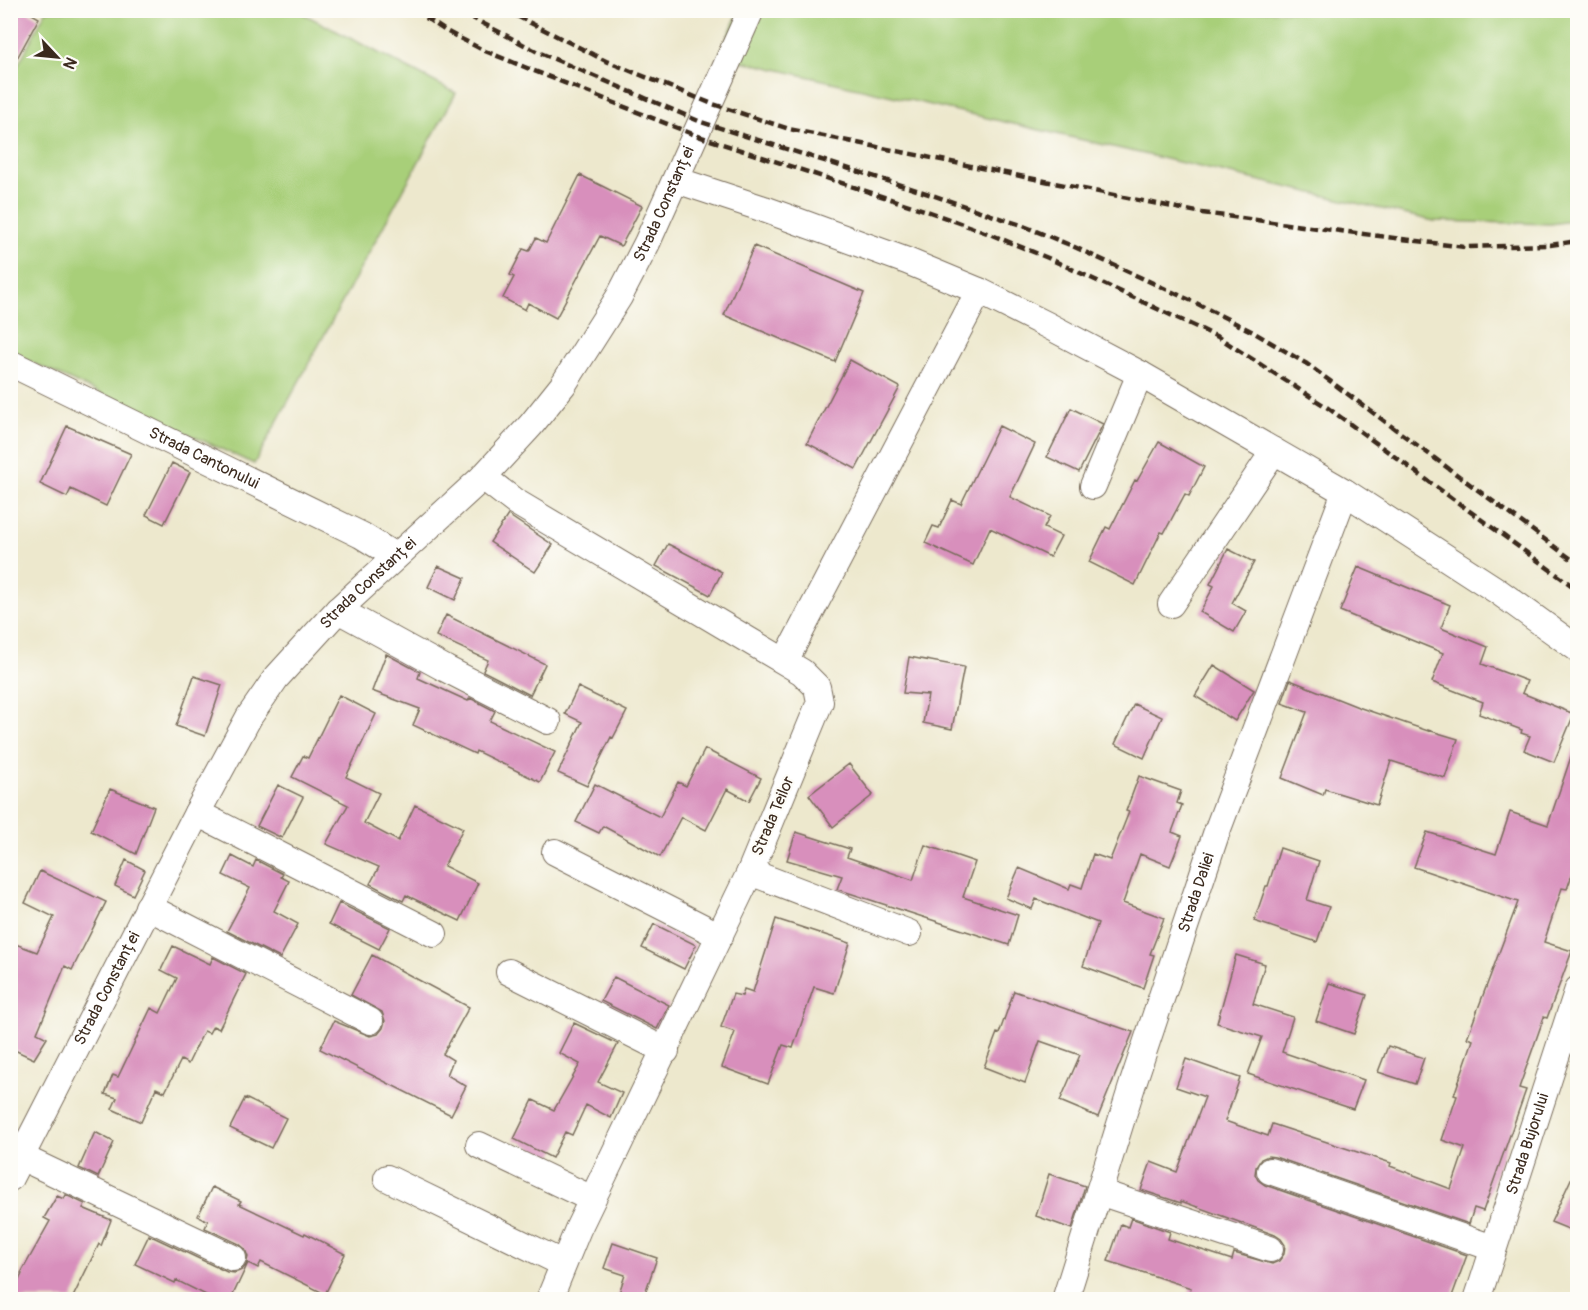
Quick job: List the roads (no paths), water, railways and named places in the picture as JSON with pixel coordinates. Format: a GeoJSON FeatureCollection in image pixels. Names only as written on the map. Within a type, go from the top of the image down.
{"type":"FeatureCollection","features":[{"type":"Feature","properties":{"kind":"street","name":"Strada Constanței"},"geometry":{"type":"LineString","coordinates":[[16,1167],[148,907],[249,717],[276,678],[338,610],[483,477],[563,386],[619,297],[647,243],[751,10]]}},
{"type":"Feature","properties":{"kind":"street"},"geometry":{"type":"LineString","coordinates":[[676,180],[896,257],[979,291],[1140,374],[1345,492],[1496,590],[1578,649]]}},
{"type":"Feature","properties":{"kind":"street"},"geometry":{"type":"LineString","coordinates":[[785,661],[979,291]]}},
{"type":"Feature","properties":{"kind":"street","name":"Strada Cantonului"},"geometry":{"type":"LineString","coordinates":[[10,363],[361,535],[395,556]]}},
{"type":"Feature","properties":{"kind":"street"},"geometry":{"type":"LineString","coordinates":[[1093,486],[1140,374]]}},
{"type":"Feature","properties":{"kind":"street"},"geometry":{"type":"LineString","coordinates":[[1171,604],[1274,451]]}},
{"type":"Feature","properties":{"kind":"street","name":"Strada Teilor"},"geometry":{"type":"LineString","coordinates":[[483,477],[514,501],[802,672],[817,687],[820,702],[750,872],[666,1051],[592,1199],[562,1263],[549,1299]]}},
{"type":"Feature","properties":{"kind":"street","name":"Strada Daliei"},"geometry":{"type":"LineString","coordinates":[[1065,1299],[1216,834],[1345,492]]}},
{"type":"Feature","properties":{"kind":"street"},"geometry":{"type":"LineString","coordinates":[[338,610],[548,721]]}},
{"type":"Feature","properties":{"kind":"street"},"geometry":{"type":"LineString","coordinates":[[197,813],[434,934]]}},
{"type":"Feature","properties":{"kind":"street"},"geometry":{"type":"LineString","coordinates":[[555,852],[720,936]]}},
{"type":"Feature","properties":{"kind":"street"},"geometry":{"type":"LineString","coordinates":[[750,872],[909,933]]}},
{"type":"Feature","properties":{"kind":"street"},"geometry":{"type":"LineString","coordinates":[[148,907],[370,1021]]}},
{"type":"Feature","properties":{"kind":"street"},"geometry":{"type":"LineString","coordinates":[[509,972],[666,1051]]}},
{"type":"Feature","properties":{"kind":"street","name":"Strada Bujorului"},"geometry":{"type":"LineString","coordinates":[[1477,1299],[1578,989]]}},
{"type":"Feature","properties":{"kind":"street"},"geometry":{"type":"LineString","coordinates":[[479,1145],[592,1199]]}},
{"type":"Feature","properties":{"kind":"street"},"geometry":{"type":"LineString","coordinates":[[16,1167],[233,1258]]}},
{"type":"Feature","properties":{"kind":"street"},"geometry":{"type":"LineString","coordinates":[[1270,1172],[1493,1248]]}},
{"type":"Feature","properties":{"kind":"street"},"geometry":{"type":"LineString","coordinates":[[387,1178],[562,1263]]}},
{"type":"Feature","properties":{"kind":"street"},"geometry":{"type":"LineString","coordinates":[[1099,1192],[1270,1249]]}},
{"type":"Feature","properties":{"kind":"railway"},"geometry":{"type":"LineString","coordinates":[[414,10],[444,30],[485,51],[695,135],[987,233],[1048,258],[1218,337],[1328,408],[1578,590]]}},
{"type":"Feature","properties":{"kind":"railway"},"geometry":{"type":"LineString","coordinates":[[457,10],[538,52],[701,122],[1021,225],[1192,301],[1253,332],[1307,364],[1578,564]]}},
{"type":"Feature","properties":{"kind":"railway"},"geometry":{"type":"LineString","coordinates":[[505,10],[606,61],[710,103],[789,129],[1202,213],[1464,247],[1550,245],[1578,241]]}}]}
